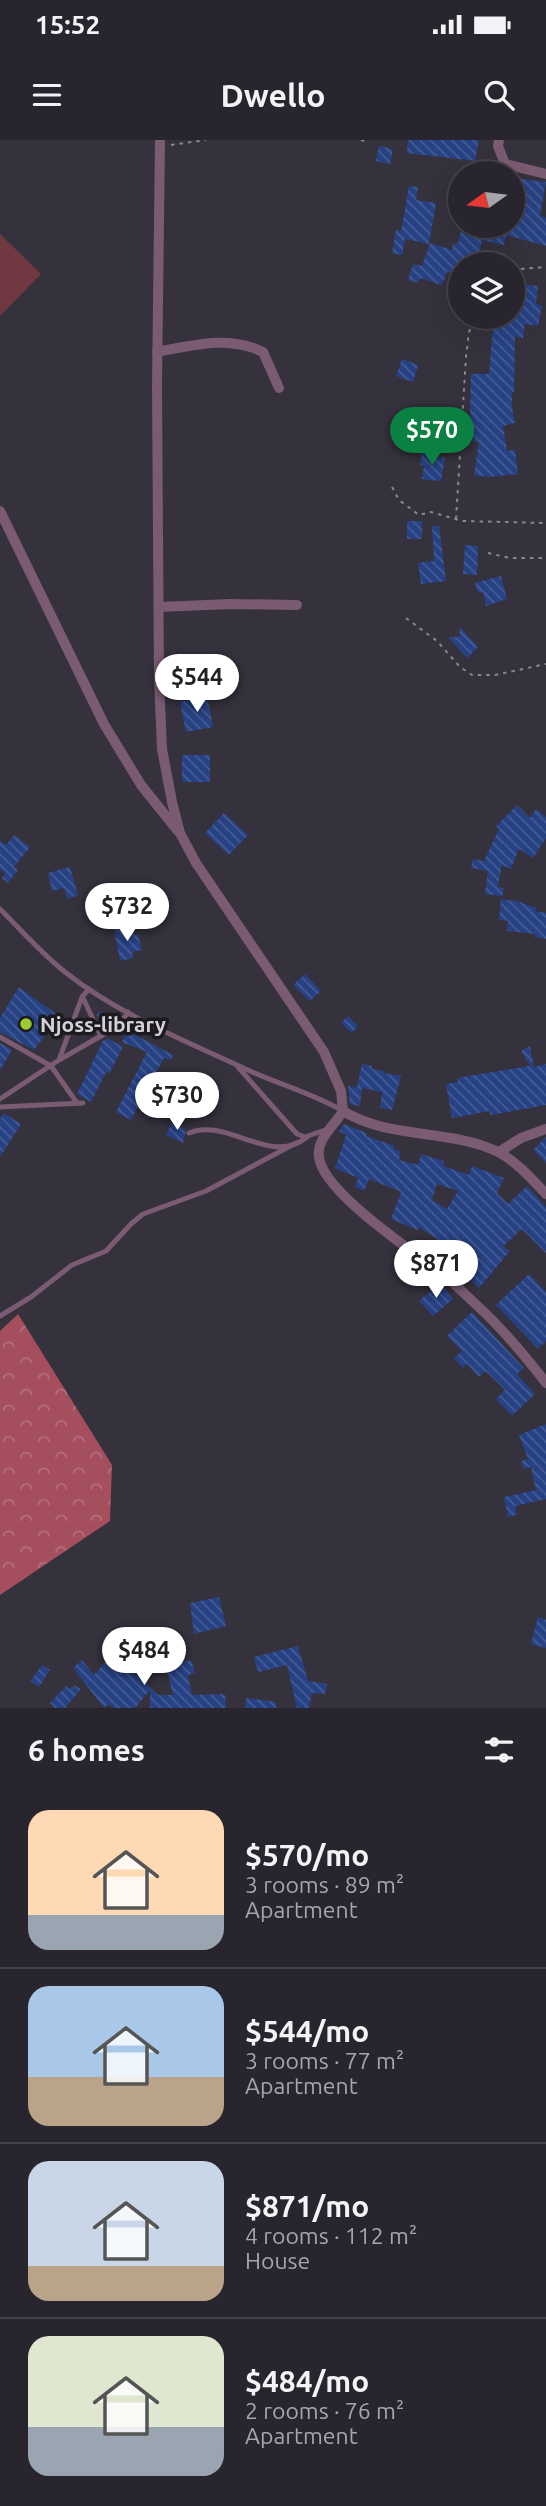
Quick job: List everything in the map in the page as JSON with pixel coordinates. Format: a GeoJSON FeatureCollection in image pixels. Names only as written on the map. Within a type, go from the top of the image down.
{"type":"FeatureCollection","features":[{"type":"Feature","properties":{"kind":"street"},"geometry":{"type":"LineString","coordinates":[[499,140],[498,146],[505,164],[546,174]]}},
{"type":"Feature","properties":{"kind":"street"},"geometry":{"type":"LineString","coordinates":[[160,144],[158,352],[162,748],[180,833]]}},
{"type":"Feature","properties":{"kind":"street"},"geometry":{"type":"LineString","coordinates":[[158,352],[219,341],[236,342],[263,352],[279,388]]}},
{"type":"Feature","properties":{"kind":"street"},"geometry":{"type":"LineString","coordinates":[[0,511],[104,724],[141,785],[180,833],[196,863],[324,1052],[341,1091],[343,1111],[321,1143],[318,1156],[322,1168],[361,1210],[483,1311],[514,1343],[546,1383]]}},
{"type":"Feature","properties":{"kind":"street"},"geometry":{"type":"LineString","coordinates":[[159,607],[297,605]]}},
{"type":"Feature","properties":{"kind":"street"},"geometry":{"type":"LineString","coordinates":[[343,1111],[375,1124],[468,1143],[499,1153],[546,1194]]}},
{"type":"Feature","properties":{"kind":"street"},"geometry":{"type":"LineString","coordinates":[[499,1153],[521,1138],[546,1129]]}},
{"type":"Feature","properties":{"kind":"lane"},"geometry":{"type":"LineString","coordinates":[[0,909],[64,971],[128,1012],[236,1064],[325,1100],[343,1111]]}},
{"type":"Feature","properties":{"kind":"lane"},"geometry":{"type":"LineString","coordinates":[[59,1060],[82,997],[89,989]]}},
{"type":"Feature","properties":{"kind":"lane"},"geometry":{"type":"LineString","coordinates":[[82,997],[101,1035]]}},
{"type":"Feature","properties":{"kind":"lane"},"geometry":{"type":"LineString","coordinates":[[0,1099],[59,1060],[120,1025],[128,1012]]}},
{"type":"Feature","properties":{"kind":"lane"},"geometry":{"type":"LineString","coordinates":[[0,1037],[51,1066],[80,1103],[0,1107]]}},
{"type":"Feature","properties":{"kind":"lane"},"geometry":{"type":"LineString","coordinates":[[236,1064],[294,1132],[307,1137]]}},
{"type":"Feature","properties":{"kind":"lane"},"geometry":{"type":"LineString","coordinates":[[0,1316],[31,1297],[72,1265],[106,1251],[143,1214],[206,1191],[307,1137],[332,1128]]}},
{"type":"Feature","properties":{"kind":"lane"},"geometry":{"type":"LineString","coordinates":[[189,1133],[206,1129],[271,1146],[296,1143]]}},
{"type":"Feature","properties":{"kind":"path"},"geometry":{"type":"LineString","coordinates":[[160,144],[206,140]]}},
{"type":"Feature","properties":{"kind":"path"},"geometry":{"type":"LineString","coordinates":[[525,269],[546,267]]}},
{"type":"Feature","properties":{"kind":"path"},"geometry":{"type":"LineString","coordinates":[[456,519],[470,329]]}},
{"type":"Feature","properties":{"kind":"path"},"geometry":{"type":"LineString","coordinates":[[392,487],[399,500],[414,513],[441,514],[482,522],[546,523]]}},
{"type":"Feature","properties":{"kind":"path"},"geometry":{"type":"LineString","coordinates":[[488,554],[510,558],[546,558]]}},
{"type":"Feature","properties":{"kind":"path"},"geometry":{"type":"LineString","coordinates":[[406,618],[437,641],[460,667],[472,675],[495,675],[546,664]]}},
{"type":"Feature","properties":{"kind":"shaded area"},"geometry":{"type":"Polygon","coordinates":[[[0,234],[41,274],[0,316],[0,234]]]}},
{"type":"Feature","properties":{"kind":"green space"},"geometry":{"type":"Polygon","coordinates":[[[18,1314],[112,1465],[110,1521],[0,1595],[0,1331],[18,1314]]]}},
{"type":"Feature","properties":{"kind":"building"},"geometry":{"type":"Polygon","coordinates":[[[408,140],[479,140],[475,161],[407,153],[408,140]]]}},
{"type":"Feature","properties":{"kind":"building"},"geometry":{"type":"Polygon","coordinates":[[[379,146],[393,149],[390,164],[376,161],[379,146]]]}},
{"type":"Feature","properties":{"kind":"building"},"geometry":{"type":"Polygon","coordinates":[[[525,179],[546,182],[540,216],[546,218],[546,246],[517,238],[525,238],[525,179]]]}},
{"type":"Feature","properties":{"kind":"building"},"geometry":{"type":"Polygon","coordinates":[[[409,186],[418,187],[416,200],[436,203],[429,244],[405,239],[402,255],[392,253],[396,230],[401,231],[409,186]]]}},
{"type":"Feature","properties":{"kind":"building"},"geometry":{"type":"Polygon","coordinates":[[[459,238],[505,238],[504,245],[482,240],[480,252],[448,252],[448,272],[442,285],[420,278],[418,283],[408,280],[413,264],[422,266],[430,243],[452,250],[453,243],[458,244],[459,238]]]}},
{"type":"Feature","properties":{"kind":"building"},"geometry":{"type":"Polygon","coordinates":[[[525,284],[538,286],[536,304],[542,306],[538,326],[525,324],[525,284]]]}},
{"type":"Feature","properties":{"kind":"building"},"geometry":{"type":"Polygon","coordinates":[[[493,329],[524,329],[523,338],[515,337],[512,408],[515,423],[503,426],[507,451],[515,450],[518,474],[489,477],[474,475],[479,442],[473,442],[471,374],[489,374],[493,329]]]}},
{"type":"Feature","properties":{"kind":"building"},"geometry":{"type":"Polygon","coordinates":[[[402,359],[418,365],[413,382],[396,376],[402,359]]]}},
{"type":"Feature","properties":{"kind":"building"},"geometry":{"type":"Polygon","coordinates":[[[430,411],[445,413],[442,437],[427,435],[430,411]]]}},
{"type":"Feature","properties":{"kind":"building"},"geometry":{"type":"Polygon","coordinates":[[[422,453],[445,458],[441,481],[422,479],[422,453]]]}},
{"type":"Feature","properties":{"kind":"building"},"geometry":{"type":"Polygon","coordinates":[[[407,521],[422,521],[422,539],[407,539],[407,521]]]}},
{"type":"Feature","properties":{"kind":"building"},"geometry":{"type":"Polygon","coordinates":[[[432,526],[439,526],[446,581],[421,584],[418,563],[434,561],[432,526]]]}},
{"type":"Feature","properties":{"kind":"building"},"geometry":{"type":"Polygon","coordinates":[[[465,545],[478,546],[477,575],[463,574],[465,545]]]}},
{"type":"Feature","properties":{"kind":"building"},"geometry":{"type":"Polygon","coordinates":[[[501,576],[507,599],[486,606],[483,592],[478,593],[475,583],[501,576]]]}},
{"type":"Feature","properties":{"kind":"building"},"geometry":{"type":"Polygon","coordinates":[[[460,627],[478,647],[467,658],[448,637],[459,637],[460,627]]]}},
{"type":"Feature","properties":{"kind":"building"},"geometry":{"type":"Polygon","coordinates":[[[207,696],[213,727],[186,732],[180,702],[207,696]]]}},
{"type":"Feature","properties":{"kind":"building"},"geometry":{"type":"Polygon","coordinates":[[[182,755],[210,755],[210,782],[182,782],[182,755]]]}},
{"type":"Feature","properties":{"kind":"building"},"geometry":{"type":"Polygon","coordinates":[[[517,805],[530,818],[536,809],[546,817],[546,838],[533,858],[519,849],[511,869],[502,865],[498,887],[504,888],[502,896],[485,894],[488,871],[471,868],[473,859],[484,861],[499,829],[496,826],[517,805]]]}},
{"type":"Feature","properties":{"kind":"building"},"geometry":{"type":"Polygon","coordinates":[[[224,813],[248,835],[229,855],[205,833],[224,813]]]}},
{"type":"Feature","properties":{"kind":"building"},"geometry":{"type":"Polygon","coordinates":[[[14,835],[30,847],[14,867],[18,870],[8,883],[2,878],[5,873],[0,869],[0,841],[6,845],[14,835]]]}},
{"type":"Feature","properties":{"kind":"building"},"geometry":{"type":"Polygon","coordinates":[[[70,867],[78,895],[67,899],[64,888],[52,891],[48,873],[70,867]]]}},
{"type":"Feature","properties":{"kind":"building"},"geometry":{"type":"Polygon","coordinates":[[[501,899],[517,901],[536,908],[535,911],[546,913],[546,939],[535,937],[535,934],[507,931],[508,921],[499,920],[501,899]]]}},
{"type":"Feature","properties":{"kind":"building"},"geometry":{"type":"Polygon","coordinates":[[[133,926],[134,935],[138,934],[142,950],[132,952],[133,958],[120,961],[114,929],[133,926]]]}},
{"type":"Feature","properties":{"kind":"building"},"geometry":{"type":"Polygon","coordinates":[[[305,974],[321,991],[310,1001],[293,985],[305,974]]]}},
{"type":"Feature","properties":{"kind":"building","name":"Njoss-library"},"geometry":{"type":"Polygon","coordinates":[[[19,987],[59,1016],[34,1050],[0,1032],[0,1018],[19,987]]]}},
{"type":"Feature","properties":{"kind":"building"},"geometry":{"type":"Polygon","coordinates":[[[99,1011],[114,1019],[112,1024],[108,1026],[100,1022],[97,1015],[99,1011]]]}},
{"type":"Feature","properties":{"kind":"building"},"geometry":{"type":"Polygon","coordinates":[[[348,1016],[358,1026],[352,1033],[341,1023],[348,1016]]]}},
{"type":"Feature","properties":{"kind":"building"},"geometry":{"type":"Polygon","coordinates":[[[130,1021],[141,1026],[137,1036],[173,1055],[171,1060],[164,1058],[131,1120],[116,1112],[147,1052],[122,1042],[130,1021]]]}},
{"type":"Feature","properties":{"kind":"building"},"geometry":{"type":"Polygon","coordinates":[[[107,1038],[123,1047],[109,1074],[106,1072],[91,1102],[77,1094],[103,1041],[107,1038]]]}},
{"type":"Feature","properties":{"kind":"building"},"geometry":{"type":"Polygon","coordinates":[[[0,1043],[12,1050],[0,1070],[0,1043]]]}},
{"type":"Feature","properties":{"kind":"building"},"geometry":{"type":"Polygon","coordinates":[[[530,1046],[534,1067],[546,1064],[546,1105],[490,1115],[490,1111],[452,1118],[446,1084],[458,1082],[457,1078],[530,1066],[521,1051],[530,1046]]]}},
{"type":"Feature","properties":{"kind":"building"},"geometry":{"type":"Polygon","coordinates":[[[362,1064],[384,1073],[401,1076],[392,1110],[380,1108],[382,1092],[362,1088],[360,1106],[350,1104],[348,1086],[357,1087],[362,1064]]]}},
{"type":"Feature","properties":{"kind":"building"},"geometry":{"type":"Polygon","coordinates":[[[4,1113],[21,1124],[0,1157],[0,1119],[4,1113]]]}},
{"type":"Feature","properties":{"kind":"building"},"geometry":{"type":"Polygon","coordinates":[[[172,1122],[186,1129],[183,1143],[166,1135],[172,1122]]]}},
{"type":"Feature","properties":{"kind":"building"},"geometry":{"type":"Polygon","coordinates":[[[344,1124],[367,1133],[366,1136],[395,1146],[393,1149],[401,1151],[399,1160],[418,1165],[421,1154],[444,1161],[443,1166],[469,1175],[472,1166],[504,1178],[497,1193],[508,1204],[527,1186],[546,1207],[546,1253],[522,1229],[503,1246],[510,1251],[479,1288],[464,1274],[470,1267],[444,1247],[446,1245],[419,1227],[418,1230],[391,1219],[401,1192],[369,1179],[364,1191],[355,1187],[358,1178],[335,1168],[346,1135],[339,1131],[344,1124]],[[437,1184],[432,1200],[447,1209],[458,1191],[437,1184]]]}},
{"type":"Feature","properties":{"kind":"building"},"geometry":{"type":"Polygon","coordinates":[[[546,1137],[546,1163],[533,1150],[546,1137]]]}},
{"type":"Feature","properties":{"kind":"building"},"geometry":{"type":"Polygon","coordinates":[[[403,1255],[420,1267],[409,1279],[395,1265],[403,1255]]]}},
{"type":"Feature","properties":{"kind":"building"},"geometry":{"type":"Polygon","coordinates":[[[529,1274],[546,1292],[546,1341],[538,1349],[496,1305],[529,1274]]]}},
{"type":"Feature","properties":{"kind":"building"},"geometry":{"type":"Polygon","coordinates":[[[440,1283],[453,1299],[433,1316],[419,1301],[440,1283]]]}},
{"type":"Feature","properties":{"kind":"building"},"geometry":{"type":"Polygon","coordinates":[[[472,1312],[524,1368],[517,1374],[535,1394],[512,1416],[496,1399],[505,1390],[493,1378],[485,1371],[479,1377],[467,1364],[463,1368],[454,1358],[462,1351],[447,1336],[472,1312]]]}},
{"type":"Feature","properties":{"kind":"building"},"geometry":{"type":"Polygon","coordinates":[[[546,1424],[546,1499],[515,1506],[517,1515],[508,1517],[504,1497],[536,1490],[531,1467],[523,1469],[521,1461],[528,1459],[519,1435],[546,1424]]]}},
{"type":"Feature","properties":{"kind":"building"},"geometry":{"type":"Polygon","coordinates":[[[219,1597],[226,1626],[194,1634],[190,1603],[219,1597]]]}},
{"type":"Feature","properties":{"kind":"building"},"geometry":{"type":"Polygon","coordinates":[[[538,1617],[546,1620],[546,1648],[531,1644],[538,1617]]]}},
{"type":"Feature","properties":{"kind":"building"},"geometry":{"type":"Polygon","coordinates":[[[298,1646],[308,1681],[327,1684],[325,1694],[312,1693],[309,1708],[297,1708],[287,1665],[258,1672],[254,1657],[298,1646]]]}},
{"type":"Feature","properties":{"kind":"building"},"geometry":{"type":"Polygon","coordinates":[[[113,1653],[158,1695],[173,1695],[166,1666],[191,1660],[195,1673],[188,1675],[192,1695],[225,1694],[226,1708],[150,1708],[150,1690],[135,1708],[114,1708],[109,1704],[104,1708],[73,1668],[82,1660],[94,1675],[113,1653]]]}},
{"type":"Feature","properties":{"kind":"building"},"geometry":{"type":"Polygon","coordinates":[[[42,1665],[50,1670],[39,1687],[30,1681],[42,1665]]]}},
{"type":"Feature","properties":{"kind":"building"},"geometry":{"type":"Polygon","coordinates":[[[74,1685],[81,1689],[65,1708],[55,1708],[50,1703],[66,1686],[69,1689],[74,1685]]]}},
{"type":"Feature","properties":{"kind":"building"},"geometry":{"type":"Polygon","coordinates":[[[246,1698],[276,1702],[276,1708],[245,1708],[246,1698]]]}},
{"type":"Feature","properties":{"kind":"place","name":"Njoss-library"},"geometry":{"type":"Point","coordinates":[26,1024]}}]}
